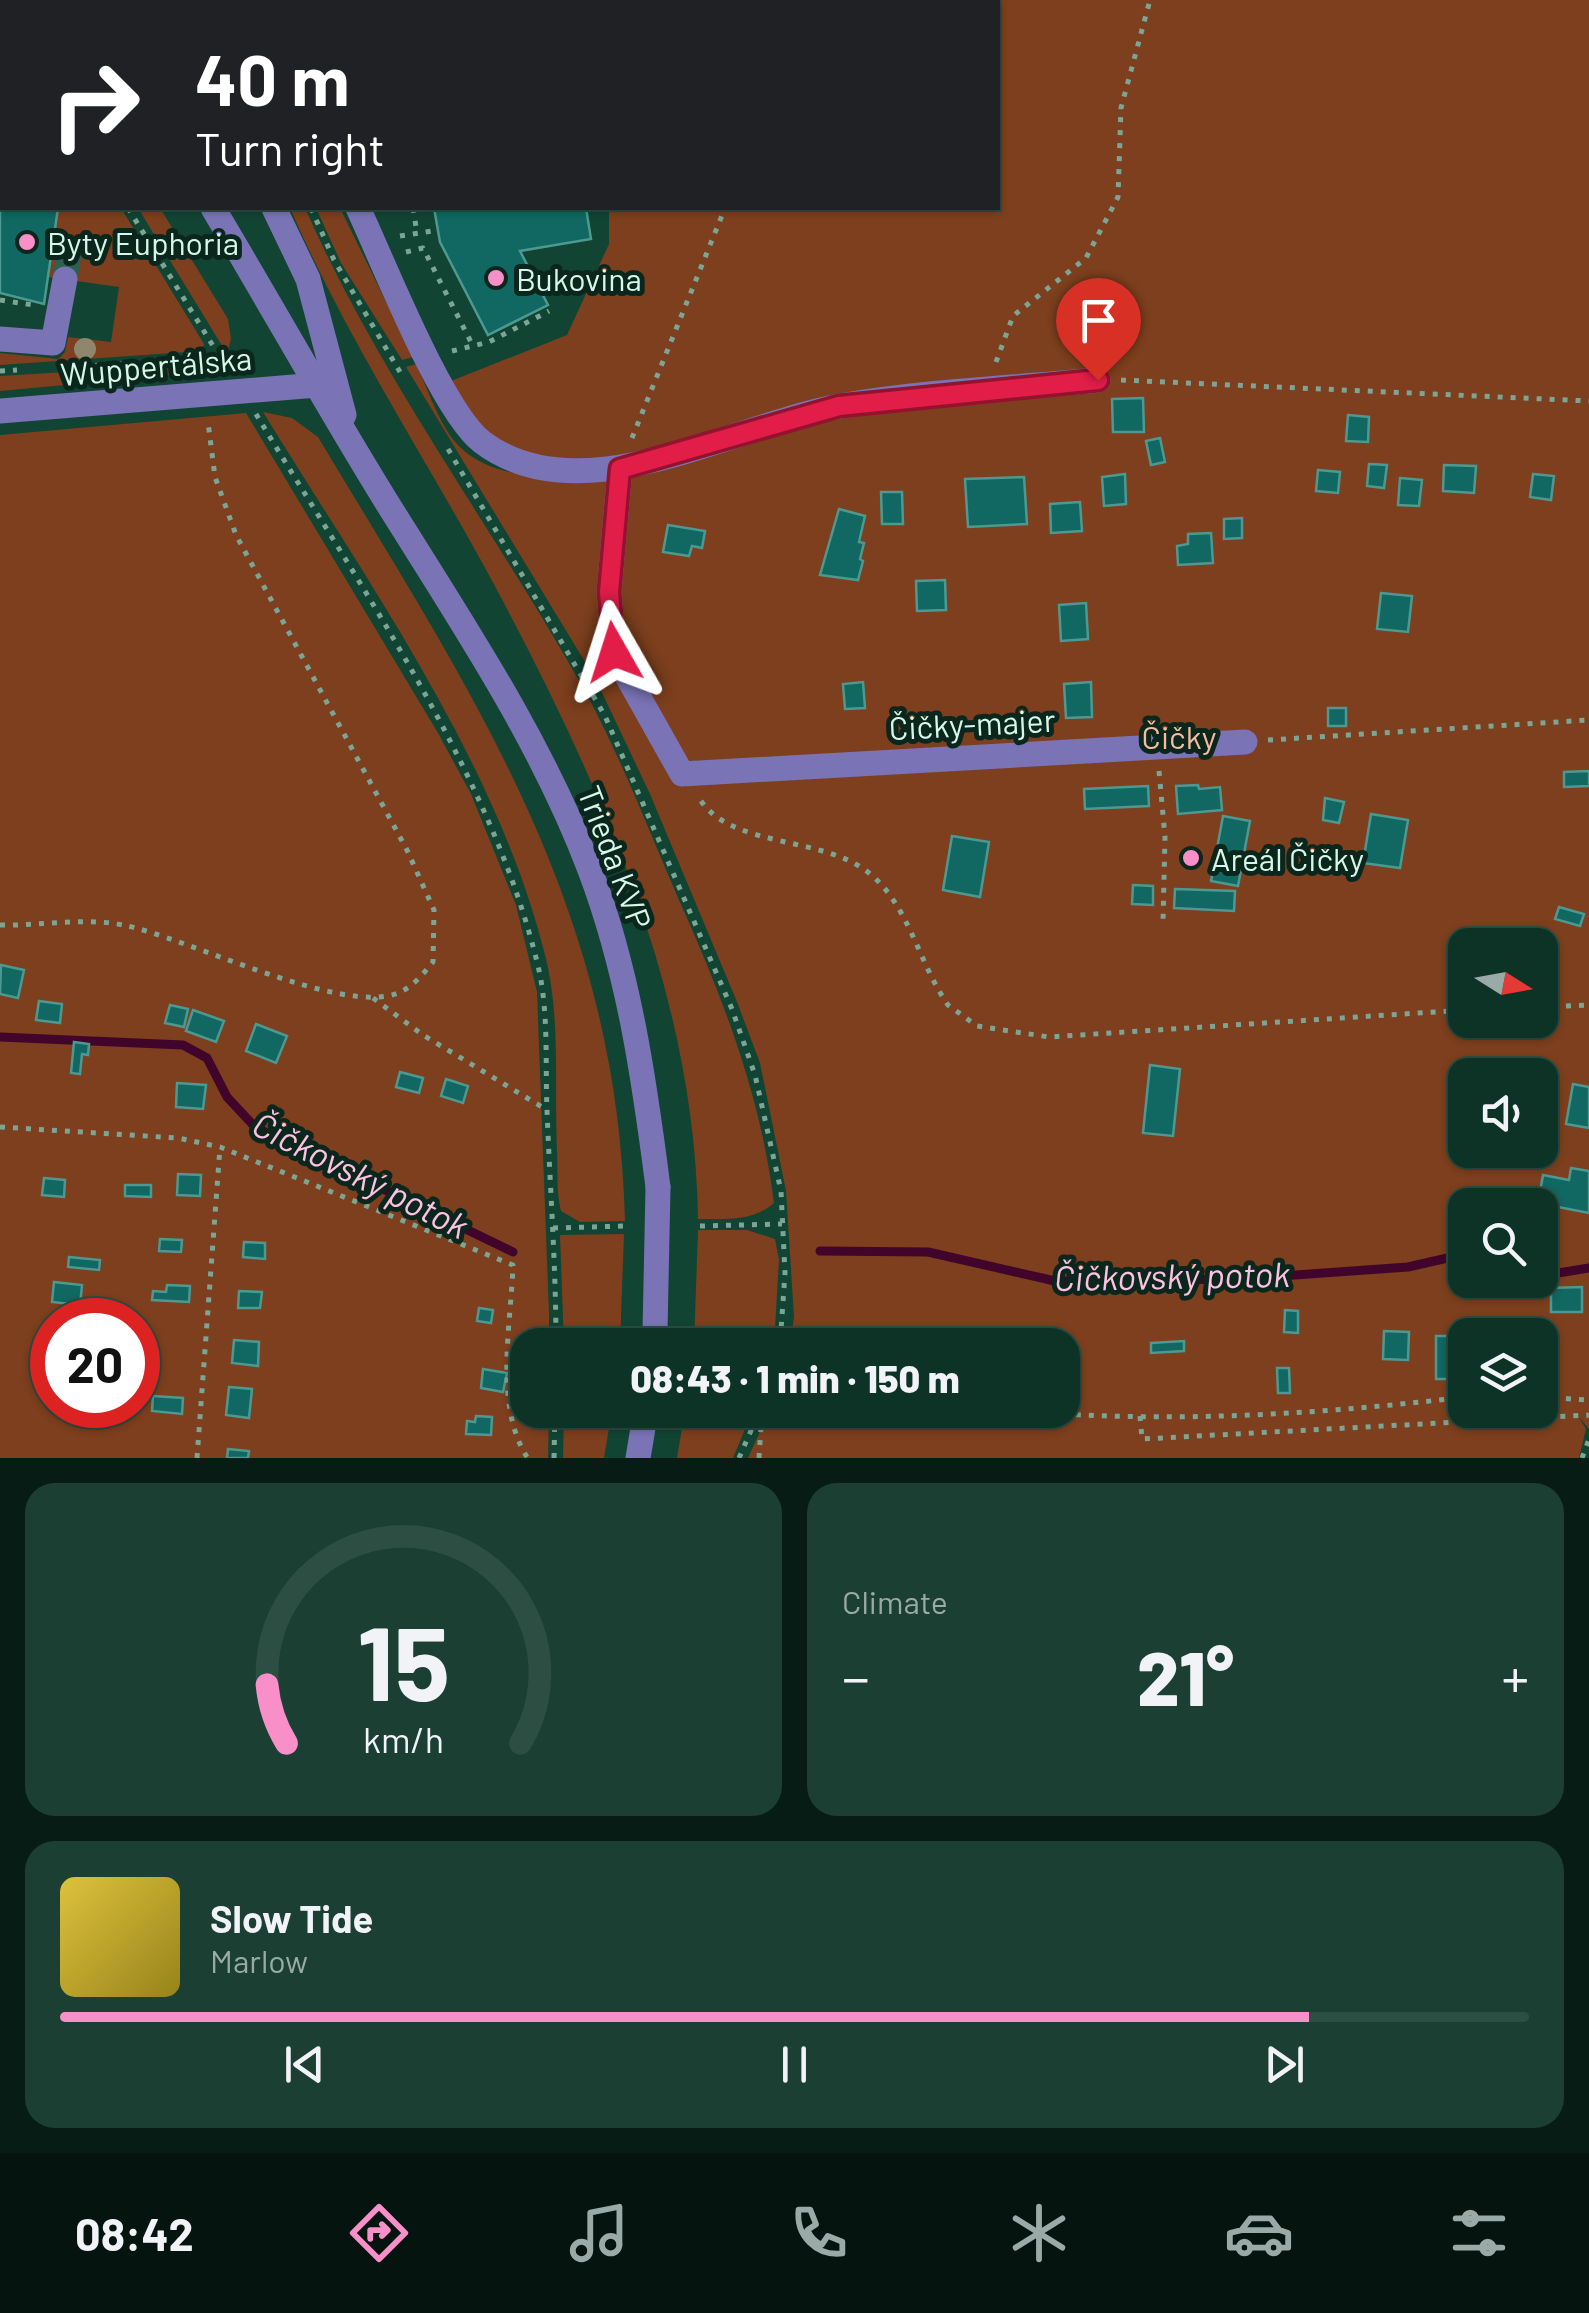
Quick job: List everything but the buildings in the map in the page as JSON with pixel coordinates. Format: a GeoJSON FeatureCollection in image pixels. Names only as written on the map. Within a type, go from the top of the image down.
{"type":"FeatureCollection","features":[{"type":"Feature","properties":{"kind":"street","name":"Trieda KVP"},"geometry":{"type":"LineString","coordinates":[[215,210],[351,444],[521,720],[584,855],[617,950],[639,1040],[658,1187],[654,1328]]}},
{"type":"Feature","properties":{"kind":"street","name":"Trieda KVP"},"geometry":{"type":"LineString","coordinates":[[275,210],[308,279],[351,444]]}},
{"type":"Feature","properties":{"kind":"street"},"geometry":{"type":"LineString","coordinates":[[359,210],[428,358],[464,424],[496,451],[539,467],[620,469],[839,406],[1098,380]]}},
{"type":"Feature","properties":{"kind":"street"},"geometry":{"type":"LineString","coordinates":[[0,339],[53,343],[65,279]]}},
{"type":"Feature","properties":{"kind":"street","name":"Wuppertálska"},"geometry":{"type":"LineString","coordinates":[[0,411],[317,385]]}},
{"type":"Feature","properties":{"kind":"street"},"geometry":{"type":"LineString","coordinates":[[620,469],[609,592],[614,652],[682,774]]}},
{"type":"Feature","properties":{"kind":"street","name":"Čičky-majer"},"geometry":{"type":"LineString","coordinates":[[682,774],[1244,742]]}},
{"type":"Feature","properties":{"kind":"street"},"geometry":{"type":"LineString","coordinates":[[638,1458],[643,1428]]}},
{"type":"Feature","properties":{"kind":"path"},"geometry":{"type":"LineString","coordinates":[[985,390],[1013,316],[1086,258],[1118,197],[1121,108],[1150,0]]}},
{"type":"Feature","properties":{"kind":"path"},"geometry":{"type":"LineString","coordinates":[[129,210],[242,390],[444,732],[500,848],[539,972],[556,1328]]}},
{"type":"Feature","properties":{"kind":"path"},"geometry":{"type":"LineString","coordinates":[[312,210],[334,260],[406,381]]}},
{"type":"Feature","properties":{"kind":"path"},"geometry":{"type":"LineString","coordinates":[[413,210],[417,233]]}},
{"type":"Feature","properties":{"kind":"path"},"geometry":{"type":"LineString","coordinates":[[620,469],[724,210]]}},
{"type":"Feature","properties":{"kind":"path"},"geometry":{"type":"LineString","coordinates":[[405,236],[438,230]]}},
{"type":"Feature","properties":{"kind":"path"},"geometry":{"type":"LineString","coordinates":[[399,253],[423,248],[473,346]]}},
{"type":"Feature","properties":{"kind":"path"},"geometry":{"type":"LineString","coordinates":[[396,366],[473,346],[550,311]]}},
{"type":"Feature","properties":{"kind":"path"},"geometry":{"type":"LineString","coordinates":[[55,368],[221,358]]}},
{"type":"Feature","properties":{"kind":"path"},"geometry":{"type":"LineString","coordinates":[[0,371],[18,370]]}},
{"type":"Feature","properties":{"kind":"path"},"geometry":{"type":"LineString","coordinates":[[1098,380],[1589,400]]}},
{"type":"Feature","properties":{"kind":"path"},"geometry":{"type":"LineString","coordinates":[[0,924],[121,924],[191,943],[304,984],[373,998],[398,993],[433,962],[437,934],[434,910],[407,850],[236,535],[214,477],[204,394]]}},
{"type":"Feature","properties":{"kind":"path"},"geometry":{"type":"LineString","coordinates":[[444,442],[605,716],[696,920],[755,1075],[775,1155],[783,1224],[780,1328]]}},
{"type":"Feature","properties":{"kind":"path"},"geometry":{"type":"LineString","coordinates":[[1244,742],[1589,720]]}},
{"type":"Feature","properties":{"kind":"path"},"geometry":{"type":"LineString","coordinates":[[682,774],[705,807],[726,823],[820,849],[865,869],[884,886],[948,1005],[958,1016],[995,1032],[1073,1037],[1448,1011]]}},
{"type":"Feature","properties":{"kind":"path"},"geometry":{"type":"LineString","coordinates":[[1160,780],[1165,838],[1162,922]]}},
{"type":"Feature","properties":{"kind":"path"},"geometry":{"type":"LineString","coordinates":[[373,998],[423,1035],[547,1110]]}},
{"type":"Feature","properties":{"kind":"path"},"geometry":{"type":"LineString","coordinates":[[1558,1006],[1589,1005]]}},
{"type":"Feature","properties":{"kind":"path"},"geometry":{"type":"LineString","coordinates":[[0,1128],[178,1138],[220,1147],[513,1264],[509,1410],[517,1442],[527,1458]]}},
{"type":"Feature","properties":{"kind":"path"},"geometry":{"type":"LineString","coordinates":[[197,1458],[220,1147]]}},
{"type":"Feature","properties":{"kind":"path"},"geometry":{"type":"LineString","coordinates":[[700,1226],[783,1224]]}},
{"type":"Feature","properties":{"kind":"path"},"geometry":{"type":"LineString","coordinates":[[553,1228],[624,1226]]}},
{"type":"Feature","properties":{"kind":"path"},"geometry":{"type":"LineString","coordinates":[[1558,1397],[1589,1400]]}},
{"type":"Feature","properties":{"kind":"path"},"geometry":{"type":"LineString","coordinates":[[1080,1413],[1326,1414],[1448,1399]]}},
{"type":"Feature","properties":{"kind":"path"},"geometry":{"type":"LineString","coordinates":[[1140,1416],[1142,1440],[1589,1416]]}},
{"type":"Feature","properties":{"kind":"path"},"geometry":{"type":"LineString","coordinates":[[554,1458],[555,1428]]}},
{"type":"Feature","properties":{"kind":"path"},"geometry":{"type":"LineString","coordinates":[[739,1458],[753,1428]]}},
{"type":"Feature","properties":{"kind":"path"},"geometry":{"type":"LineString","coordinates":[[759,1458],[760,1428]]}},
{"type":"Feature","properties":{"kind":"path"},"geometry":{"type":"LineString","coordinates":[[1582,1458],[1589,1439]]}},
{"type":"Feature","properties":{"kind":"green space","name":"Čičky"},"geometry":{"type":"Polygon","coordinates":[[[1000,0],[1589,0],[1589,1429],[1578,1416],[1586,1429],[1579,1458],[748,1458],[762,1428],[1080,1428],[1080,1328],[792,1328],[786,1191],[760,1063],[737,1002],[650,794],[596,680],[406,367],[416,364],[446,430],[475,459],[512,473],[533,476],[612,478],[602,588],[605,643],[634,710],[686,788],[614,653],[609,592],[619,469],[560,468],[514,459],[476,434],[441,385],[567,335],[609,244],[609,210],[1000,210],[1000,0]]]}},
{"type":"Feature","properties":{"kind":"green space"},"geometry":{"type":"Polygon","coordinates":[[[58,210],[122,210],[204,344],[202,351],[0,365],[0,353],[58,359],[65,352],[68,337],[111,342],[119,287],[48,277],[58,210]]]}},
{"type":"Feature","properties":{"kind":"green space"},"geometry":{"type":"Polygon","coordinates":[[[139,210],[161,210],[228,319],[231,339],[227,354],[139,210]]]}},
{"type":"Feature","properties":{"kind":"green space"},"geometry":{"type":"Polygon","coordinates":[[[291,210],[306,210],[334,270],[401,391],[547,626],[609,738],[711,974],[750,1086],[774,1203],[757,1214],[698,1219],[693,1138],[681,1059],[663,981],[611,829],[579,754],[506,607],[314,260],[291,210]]]}},
{"type":"Feature","properties":{"kind":"green space"},"geometry":{"type":"Polygon","coordinates":[[[317,210],[341,210],[413,357],[402,360],[341,263],[317,210]]]}},
{"type":"Feature","properties":{"kind":"green space"},"geometry":{"type":"Polygon","coordinates":[[[215,363],[212,369],[194,373],[0,391],[0,376],[215,363]]]}},
{"type":"Feature","properties":{"kind":"green space"},"geometry":{"type":"Polygon","coordinates":[[[263,412],[292,418],[318,437],[431,625],[527,808],[565,903],[596,1002],[616,1107],[625,1221],[580,1222],[561,1211],[553,1002],[545,955],[523,883],[495,812],[425,674],[263,412]]]}},
{"type":"Feature","properties":{"kind":"green space"},"geometry":{"type":"Polygon","coordinates":[[[246,413],[438,733],[471,794],[516,905],[537,992],[549,1328],[510,1328],[510,1428],[549,1428],[548,1458],[0,1458],[0,435],[246,413]]]}},
{"type":"Feature","properties":{"kind":"green space"},"geometry":{"type":"Polygon","coordinates":[[[698,1230],[747,1230],[775,1239],[779,1260],[775,1328],[695,1328],[698,1230]]]}},
{"type":"Feature","properties":{"kind":"green space"},"geometry":{"type":"Polygon","coordinates":[[[624,1234],[621,1328],[563,1328],[560,1235],[624,1234]]]}},
{"type":"Feature","properties":{"kind":"green space"},"geometry":{"type":"Polygon","coordinates":[[[564,1428],[609,1428],[604,1458],[563,1458],[564,1428]]]}},
{"type":"Feature","properties":{"kind":"green space"},"geometry":{"type":"Polygon","coordinates":[[[682,1428],[746,1428],[733,1458],[677,1458],[682,1428]]]}},
{"type":"Feature","properties":{"kind":"waterway","name":"Čičkovský potok"},"geometry":{"type":"LineString","coordinates":[[0,1037],[183,1045],[207,1058],[227,1097],[255,1127],[513,1252]]}},
{"type":"Feature","properties":{"kind":"waterway","name":"Čičkovský potok"},"geometry":{"type":"LineString","coordinates":[[820,1251],[928,1252],[1055,1281],[1240,1279],[1408,1267],[1448,1258]]}},
{"type":"Feature","properties":{"kind":"waterway","name":"Čičkovský potok"},"geometry":{"type":"LineString","coordinates":[[1558,1273],[1589,1268]]}},
{"type":"Feature","properties":{"kind":"tunnel"},"geometry":{"type":"LineString","coordinates":[[65,279],[70,248]]}},
{"type":"Feature","properties":{"kind":"place","name":"Byty Euphoria"},"geometry":{"type":"Point","coordinates":[27,242]}},
{"type":"Feature","properties":{"kind":"place","name":"Bukovina"},"geometry":{"type":"Point","coordinates":[496,278]}},
{"type":"Feature","properties":{"kind":"place","name":"Areál Čičky"},"geometry":{"type":"Point","coordinates":[1191,858]}},
{"type":"Feature","properties":{"kind":"route"},"geometry":{"type":"LineString","coordinates":[[614,652],[608,625],[609,592],[620,469],[839,406],[1098,380]]}}]}
